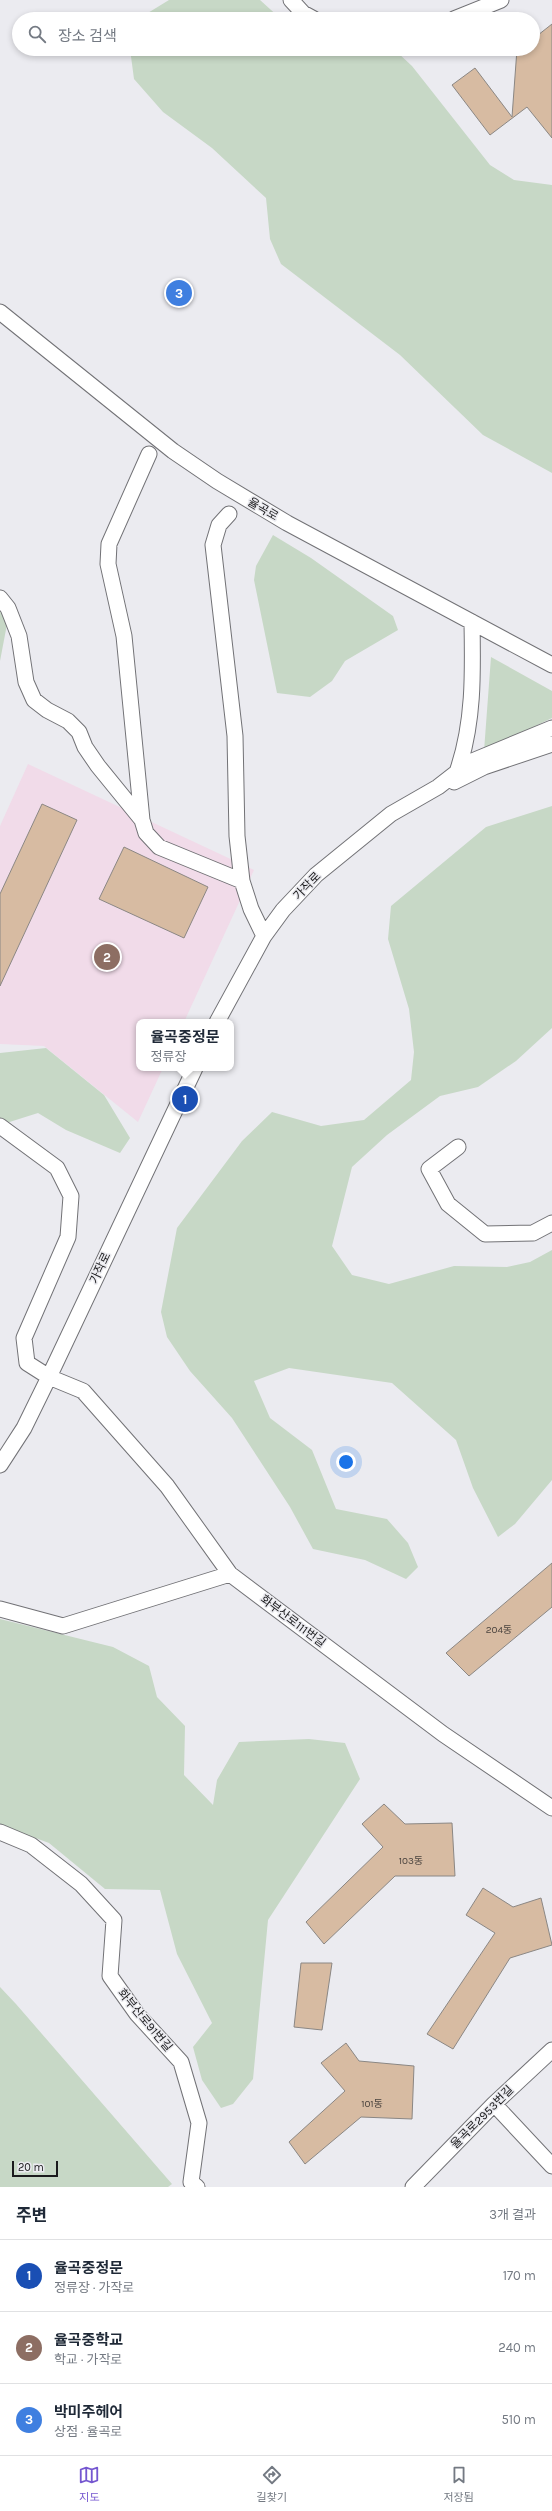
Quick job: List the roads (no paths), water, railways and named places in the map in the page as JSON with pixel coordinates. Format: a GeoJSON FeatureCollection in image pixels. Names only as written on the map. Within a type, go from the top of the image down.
{"type":"FeatureCollection","features":[{"type":"Feature","properties":{"kind":"street"},"geometry":{"type":"LineString","coordinates":[[291,0],[302,12]]}},
{"type":"Feature","properties":{"kind":"street"},"geometry":{"type":"LineString","coordinates":[[471,12],[501,0]]}},
{"type":"Feature","properties":{"kind":"street","name":"율곡로"},"geometry":{"type":"LineString","coordinates":[[0,312],[173,451],[217,481],[287,523],[552,665]]}},
{"type":"Feature","properties":{"kind":"street"},"geometry":{"type":"LineString","coordinates":[[149,454],[109,544],[108,564],[124,636],[142,820],[146,833],[159,847],[242,881]]}},
{"type":"Feature","properties":{"kind":"street"},"geometry":{"type":"LineString","coordinates":[[229,514],[219,525],[213,545],[235,736],[237,836],[242,881],[251,909],[264,936]]}},
{"type":"Feature","properties":{"kind":"street"},"geometry":{"type":"LineString","coordinates":[[0,598],[8,608],[19,636],[26,682],[34,700],[47,710],[68,721],[79,732],[85,747],[98,766],[142,820]]}},
{"type":"Feature","properties":{"kind":"street"},"geometry":{"type":"LineString","coordinates":[[457,772],[464,754],[471,701],[472,622]]}},
{"type":"Feature","properties":{"kind":"street","name":"가작로"},"geometry":{"type":"LineString","coordinates":[[218,1019],[264,936],[283,910],[316,875],[391,814],[438,787],[470,762],[552,728]]}},
{"type":"Feature","properties":{"kind":"street","name":"가작로"},"geometry":{"type":"LineString","coordinates":[[438,787],[460,780],[484,767],[552,744]]}},
{"type":"Feature","properties":{"kind":"street","name":"가작로"},"geometry":{"type":"LineString","coordinates":[[0,1466],[24,1428],[49,1377],[194,1071]]}},
{"type":"Feature","properties":{"kind":"street","name":"화부산로111번길"},"geometry":{"type":"LineString","coordinates":[[0,1126],[57,1168],[71,1196],[68,1237],[24,1338],[28,1362],[49,1377],[83,1390],[167,1486],[230,1574],[443,1734],[552,1808]]}},
{"type":"Feature","properties":{"kind":"street"},"geometry":{"type":"LineString","coordinates":[[458,1147],[430,1169],[448,1204],[485,1234],[533,1234],[552,1223]]}},
{"type":"Feature","properties":{"kind":"street"},"geometry":{"type":"LineString","coordinates":[[0,1609],[63,1626],[230,1574]]}},
{"type":"Feature","properties":{"kind":"street","name":"화부산로91번길"},"geometry":{"type":"LineString","coordinates":[[0,1832],[37,1850],[81,1884],[114,1920],[110,1976],[137,2014],[181,2062],[199,2123],[191,2182],[197,2187]]}},
{"type":"Feature","properties":{"kind":"street","name":"율곡로2953번길"},"geometry":{"type":"LineString","coordinates":[[413,2187],[494,2104],[552,2050]]}},
{"type":"Feature","properties":{"kind":"street"},"geometry":{"type":"LineString","coordinates":[[494,2104],[552,2166]]}},
{"type":"Feature","properties":{"kind":"place","name":"박미주헤어"},"geometry":{"type":"Point","coordinates":[179,293]}},
{"type":"Feature","properties":{"kind":"place","name":"율곡중학교"},"geometry":{"type":"Point","coordinates":[107,957]}},
{"type":"Feature","properties":{"kind":"place","name":"율곡중정문"},"geometry":{"type":"Point","coordinates":[185,1099]}}]}
